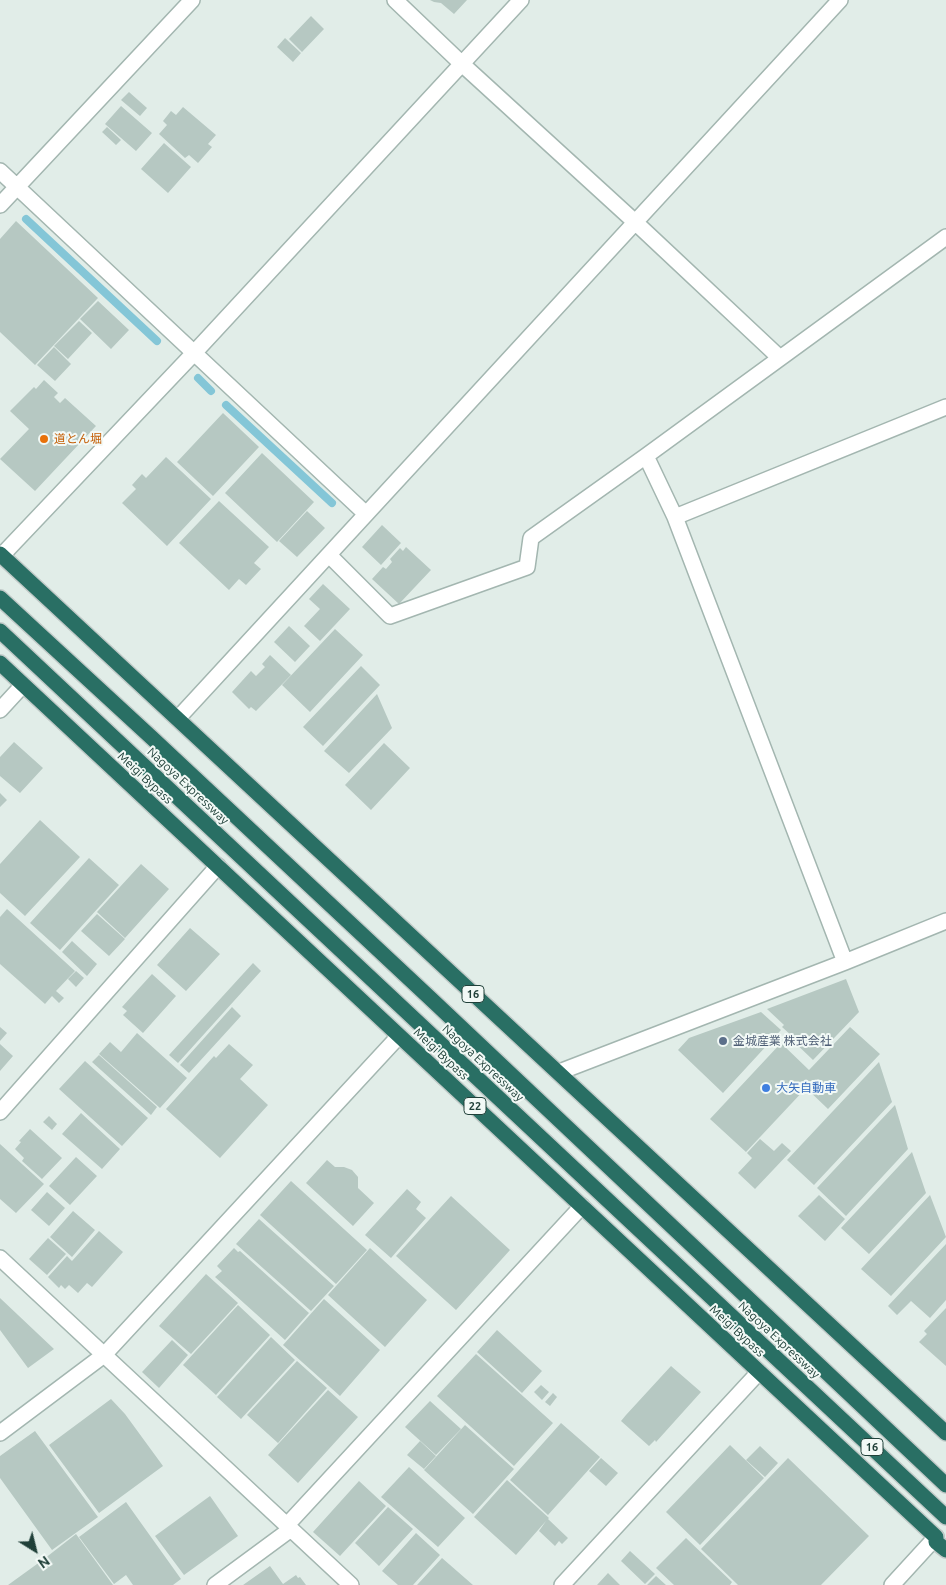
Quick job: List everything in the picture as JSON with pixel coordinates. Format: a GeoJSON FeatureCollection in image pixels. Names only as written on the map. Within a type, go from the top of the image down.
{"type":"FeatureCollection","features":[{"type":"Feature","properties":{"kind":"highway"},"geometry":{"type":"LineString","coordinates":[[2,550],[562,1071],[946,1423]]}},
{"type":"Feature","properties":{"kind":"highway","name":"16"},"geometry":{"type":"LineString","coordinates":[[2,550],[946,1433]]}},
{"type":"Feature","properties":{"kind":"highway"},"geometry":{"type":"LineString","coordinates":[[0,598],[152,738],[946,1485]]}},
{"type":"Feature","properties":{"kind":"highway","name":"Nagoya Expressway"},"geometry":{"type":"LineString","coordinates":[[0,631],[946,1516]]}},
{"type":"Feature","properties":{"kind":"highway","name":"Meigi Bypass"},"geometry":{"type":"LineString","coordinates":[[0,663],[936,1537],[936,1542],[946,1550]]}},
{"type":"Feature","properties":{"kind":"street"},"geometry":{"type":"LineString","coordinates":[[0,205],[192,0]]}},
{"type":"Feature","properties":{"kind":"street"},"geometry":{"type":"LineString","coordinates":[[395,0],[780,358]]}},
{"type":"Feature","properties":{"kind":"street"},"geometry":{"type":"LineString","coordinates":[[2,550],[194,353],[521,0]]}},
{"type":"Feature","properties":{"kind":"street"},"geometry":{"type":"LineString","coordinates":[[181,715],[840,0]]}},
{"type":"Feature","properties":{"kind":"street"},"geometry":{"type":"LineString","coordinates":[[0,171],[366,514]]}},
{"type":"Feature","properties":{"kind":"street"},"geometry":{"type":"LineString","coordinates":[[329,554],[390,616],[527,567],[531,538],[946,237]]}},
{"type":"Feature","properties":{"kind":"street"},"geometry":{"type":"LineString","coordinates":[[675,517],[946,407]]}},
{"type":"Feature","properties":{"kind":"street"},"geometry":{"type":"LineString","coordinates":[[646,456],[675,517],[845,962]]}},
{"type":"Feature","properties":{"kind":"street"},"geometry":{"type":"LineString","coordinates":[[0,710],[23,685]]}},
{"type":"Feature","properties":{"kind":"street"},"geometry":{"type":"LineString","coordinates":[[0,1112],[218,866]]}},
{"type":"Feature","properties":{"kind":"street"},"geometry":{"type":"LineString","coordinates":[[562,1071],[946,921]]}},
{"type":"Feature","properties":{"kind":"street"},"geometry":{"type":"LineString","coordinates":[[0,1433],[104,1355],[399,1036]]}},
{"type":"Feature","properties":{"kind":"street"},"geometry":{"type":"LineString","coordinates":[[215,1585],[289,1527],[582,1206]]}},
{"type":"Feature","properties":{"kind":"street"},"geometry":{"type":"LineString","coordinates":[[0,1258],[351,1585]]}},
{"type":"Feature","properties":{"kind":"street"},"geometry":{"type":"LineString","coordinates":[[562,1585],[759,1372]]}},
{"type":"Feature","properties":{"kind":"street"},"geometry":{"type":"LineString","coordinates":[[892,1585],[936,1537]]}},
{"type":"Feature","properties":{"kind":"building"},"geometry":{"type":"Polygon","coordinates":[[[430,0],[467,0],[454,14],[441,3],[430,0]]]}},
{"type":"Feature","properties":{"kind":"building"},"geometry":{"type":"Polygon","coordinates":[[[311,16],[324,29],[302,52],[289,39],[311,16]]]}},
{"type":"Feature","properties":{"kind":"building"},"geometry":{"type":"Polygon","coordinates":[[[285,38],[301,53],[293,62],[277,47],[285,38]]]}},
{"type":"Feature","properties":{"kind":"building"},"geometry":{"type":"Polygon","coordinates":[[[129,92],[147,108],[140,116],[121,100],[129,92]]]}},
{"type":"Feature","properties":{"kind":"building"},"geometry":{"type":"Polygon","coordinates":[[[121,106],[152,133],[136,151],[105,124],[121,106]]]}},
{"type":"Feature","properties":{"kind":"building"},"geometry":{"type":"Polygon","coordinates":[[[183,107],[216,135],[208,144],[212,147],[198,163],[189,155],[185,158],[159,134],[167,125],[163,121],[171,111],[176,115],[183,107]]]}},
{"type":"Feature","properties":{"kind":"building"},"geometry":{"type":"Polygon","coordinates":[[[107,127],[121,140],[116,145],[102,132],[107,127]]]}},
{"type":"Feature","properties":{"kind":"building"},"geometry":{"type":"Polygon","coordinates":[[[164,143],[191,167],[168,193],[141,169],[164,143]]]}},
{"type":"Feature","properties":{"kind":"building"},"geometry":{"type":"Polygon","coordinates":[[[16,221],[98,298],[35,365],[0,332],[0,239],[16,221]]]}},
{"type":"Feature","properties":{"kind":"building"},"geometry":{"type":"Polygon","coordinates":[[[98,301],[129,330],[111,349],[80,319],[98,301]]]}},
{"type":"Feature","properties":{"kind":"building"},"geometry":{"type":"Polygon","coordinates":[[[79,321],[92,333],[68,359],[54,346],[79,321]]]}},
{"type":"Feature","properties":{"kind":"building"},"geometry":{"type":"Polygon","coordinates":[[[54,347],[71,364],[55,381],[37,365],[54,347]]]}},
{"type":"Feature","properties":{"kind":"building"},"geometry":{"type":"Polygon","coordinates":[[[44,380],[58,393],[54,397],[60,403],[65,398],[96,426],[35,491],[0,459],[29,429],[10,411],[34,387],[36,389],[44,380]]]}},
{"type":"Feature","properties":{"kind":"building"},"geometry":{"type":"Polygon","coordinates":[[[223,413],[259,447],[213,496],[177,462],[223,413]]]}},
{"type":"Feature","properties":{"kind":"building"},"geometry":{"type":"Polygon","coordinates":[[[262,453],[314,502],[277,542],[225,493],[262,453]]]}},
{"type":"Feature","properties":{"kind":"building"},"geometry":{"type":"Polygon","coordinates":[[[166,457],[211,499],[167,546],[122,503],[136,489],[132,485],[142,474],[146,478],[166,457]]]}},
{"type":"Feature","properties":{"kind":"building"},"geometry":{"type":"Polygon","coordinates":[[[219,501],[269,547],[254,563],[261,569],[246,585],[239,579],[229,590],[179,543],[219,501]]]}},
{"type":"Feature","properties":{"kind":"building"},"geometry":{"type":"Polygon","coordinates":[[[307,511],[325,528],[297,557],[279,541],[307,511]]]}},
{"type":"Feature","properties":{"kind":"building"},"geometry":{"type":"Polygon","coordinates":[[[382,525],[401,543],[381,565],[362,547],[382,525]]]}},
{"type":"Feature","properties":{"kind":"building"},"geometry":{"type":"Polygon","coordinates":[[[406,547],[431,570],[399,604],[372,579],[383,567],[386,569],[392,562],[390,559],[400,548],[403,551],[406,547]]]}},
{"type":"Feature","properties":{"kind":"building"},"geometry":{"type":"Polygon","coordinates":[[[323,584],[350,609],[320,641],[304,626],[320,609],[309,599],[323,584]]]}},
{"type":"Feature","properties":{"kind":"building"},"geometry":{"type":"Polygon","coordinates":[[[289,626],[310,646],[295,662],[274,642],[289,626]]]}},
{"type":"Feature","properties":{"kind":"building"},"geometry":{"type":"Polygon","coordinates":[[[335,629],[363,655],[310,712],[282,685],[335,629]]]}},
{"type":"Feature","properties":{"kind":"building"},"geometry":{"type":"Polygon","coordinates":[[[270,655],[291,675],[256,711],[251,707],[249,709],[232,692],[251,671],[256,676],[265,667],[262,664],[270,655]]]}},
{"type":"Feature","properties":{"kind":"building"},"geometry":{"type":"Polygon","coordinates":[[[361,666],[380,685],[323,746],[303,727],[361,666]]]}},
{"type":"Feature","properties":{"kind":"building"},"geometry":{"type":"Polygon","coordinates":[[[377,694],[392,728],[349,773],[324,751],[377,694]]]}},
{"type":"Feature","properties":{"kind":"building"},"geometry":{"type":"Polygon","coordinates":[[[14,742],[43,768],[20,793],[0,776],[0,757],[14,742]]]}},
{"type":"Feature","properties":{"kind":"building"},"geometry":{"type":"Polygon","coordinates":[[[384,743],[410,768],[371,810],[345,785],[384,743]]]}},
{"type":"Feature","properties":{"kind":"building"},"geometry":{"type":"Polygon","coordinates":[[[0,793],[7,800],[0,807],[0,793]]]}},
{"type":"Feature","properties":{"kind":"building"},"geometry":{"type":"Polygon","coordinates":[[[40,820],[80,857],[25,916],[0,893],[0,864],[40,820]]]}},
{"type":"Feature","properties":{"kind":"building"},"geometry":{"type":"Polygon","coordinates":[[[89,858],[119,885],[60,950],[30,923],[89,858]]]}},
{"type":"Feature","properties":{"kind":"building"},"geometry":{"type":"Polygon","coordinates":[[[141,864],[169,889],[125,938],[97,912],[141,864]]]}},
{"type":"Feature","properties":{"kind":"building"},"geometry":{"type":"Polygon","coordinates":[[[7,909],[75,971],[56,991],[64,998],[59,1003],[52,996],[45,1004],[0,964],[0,917],[7,909]]]}},
{"type":"Feature","properties":{"kind":"building"},"geometry":{"type":"Polygon","coordinates":[[[97,914],[125,939],[109,956],[81,931],[97,914]]]}},
{"type":"Feature","properties":{"kind":"building"},"geometry":{"type":"Polygon","coordinates":[[[190,928],[220,954],[186,991],[157,965],[190,928]]]}},
{"type":"Feature","properties":{"kind":"building"},"geometry":{"type":"Polygon","coordinates":[[[72,941],[97,964],[87,976],[62,952],[72,941]]]}},
{"type":"Feature","properties":{"kind":"building"},"geometry":{"type":"Polygon","coordinates":[[[253,963],[261,971],[178,1063],[169,1055],[253,963]]]}},
{"type":"Feature","properties":{"kind":"building"},"geometry":{"type":"Polygon","coordinates":[[[76,971],[84,978],[76,987],[68,979],[76,971]]]}},
{"type":"Feature","properties":{"kind":"building"},"geometry":{"type":"Polygon","coordinates":[[[152,974],[176,996],[143,1033],[123,1015],[127,1011],[122,1007],[152,974]]]}},
{"type":"Feature","properties":{"kind":"building"},"geometry":{"type":"Polygon","coordinates":[[[846,979],[859,1012],[813,1060],[790,1038],[792,1036],[782,1027],[784,1025],[767,1009],[846,979]]]}},
{"type":"Feature","properties":{"kind":"building"},"geometry":{"type":"Polygon","coordinates":[[[232,1007],[241,1016],[189,1073],[180,1065],[232,1007]]]}},
{"type":"Feature","properties":{"kind":"building"},"geometry":{"type":"Polygon","coordinates":[[[761,1012],[781,1030],[723,1093],[678,1050],[689,1038],[761,1012]]]}},
{"type":"Feature","properties":{"kind":"building"},"geometry":{"type":"Polygon","coordinates":[[[0,1027],[7,1033],[0,1041],[0,1027]]]}},
{"type":"Feature","properties":{"kind":"building"},"geometry":{"type":"Polygon","coordinates":[[[850,1027],[880,1054],[828,1109],[806,1088],[746,1152],[710,1119],[781,1043],[809,1070],[850,1027]]]}},
{"type":"Feature","properties":{"kind":"building"},"geometry":{"type":"Polygon","coordinates":[[[137,1033],[187,1078],[160,1108],[99,1054],[110,1042],[121,1052],[137,1033]]]}},
{"type":"Feature","properties":{"kind":"building"},"geometry":{"type":"Polygon","coordinates":[[[0,1044],[13,1056],[0,1071],[0,1044]]]}},
{"type":"Feature","properties":{"kind":"building"},"geometry":{"type":"Polygon","coordinates":[[[229,1044],[253,1065],[240,1079],[268,1105],[220,1158],[166,1109],[214,1056],[216,1058],[229,1044]]]}},
{"type":"Feature","properties":{"kind":"building"},"geometry":{"type":"Polygon","coordinates":[[[99,1055],[157,1107],[151,1115],[92,1062],[99,1055]]]}},
{"type":"Feature","properties":{"kind":"building"},"geometry":{"type":"Polygon","coordinates":[[[85,1061],[148,1118],[122,1146],[59,1089],[85,1061]]]}},
{"type":"Feature","properties":{"kind":"building"},"geometry":{"type":"Polygon","coordinates":[[[879,1062],[892,1102],[814,1185],[787,1160],[879,1062]]]}},
{"type":"Feature","properties":{"kind":"building"},"geometry":{"type":"Polygon","coordinates":[[[895,1105],[908,1149],[846,1216],[817,1188],[895,1105]]]}},
{"type":"Feature","properties":{"kind":"building"},"geometry":{"type":"Polygon","coordinates":[[[81,1113],[120,1149],[102,1169],[62,1134],[81,1113]]]}},
{"type":"Feature","properties":{"kind":"building"},"geometry":{"type":"Polygon","coordinates":[[[49,1116],[57,1124],[52,1130],[43,1122],[49,1116]]]}},
{"type":"Feature","properties":{"kind":"building"},"geometry":{"type":"Polygon","coordinates":[[[30,1129],[62,1158],[42,1179],[22,1161],[24,1158],[15,1149],[21,1142],[19,1141],[30,1129]]]}},
{"type":"Feature","properties":{"kind":"building"},"geometry":{"type":"Polygon","coordinates":[[[760,1139],[774,1151],[782,1143],[791,1151],[755,1189],[738,1173],[752,1158],[747,1153],[760,1139]]]}},
{"type":"Feature","properties":{"kind":"building"},"geometry":{"type":"Polygon","coordinates":[[[0,1144],[44,1184],[16,1213],[0,1199],[0,1144]]]}},
{"type":"Feature","properties":{"kind":"building"},"geometry":{"type":"Polygon","coordinates":[[[912,1152],[926,1193],[869,1254],[841,1228],[912,1152]]]}},
{"type":"Feature","properties":{"kind":"building"},"geometry":{"type":"Polygon","coordinates":[[[76,1157],[97,1176],[70,1205],[49,1186],[76,1157]]]}},
{"type":"Feature","properties":{"kind":"building"},"geometry":{"type":"Polygon","coordinates":[[[327,1160],[335,1167],[344,1167],[352,1170],[358,1177],[358,1188],[374,1203],[353,1226],[306,1183],[327,1160]]]}},
{"type":"Feature","properties":{"kind":"building"},"geometry":{"type":"Polygon","coordinates":[[[291,1181],[367,1250],[336,1284],[260,1215],[291,1181]]]}},
{"type":"Feature","properties":{"kind":"building"},"geometry":{"type":"Polygon","coordinates":[[[407,1189],[421,1202],[416,1209],[426,1218],[391,1258],[365,1235],[407,1189]]]}},
{"type":"Feature","properties":{"kind":"building"},"geometry":{"type":"Polygon","coordinates":[[[47,1192],[65,1208],[49,1226],[31,1210],[47,1192]]]}},
{"type":"Feature","properties":{"kind":"building"},"geometry":{"type":"Polygon","coordinates":[[[819,1195],[845,1219],[825,1241],[798,1216],[819,1195]]]}},
{"type":"Feature","properties":{"kind":"building"},"geometry":{"type":"Polygon","coordinates":[[[930,1195],[946,1237],[891,1296],[861,1269],[930,1195]]]}},
{"type":"Feature","properties":{"kind":"building"},"geometry":{"type":"Polygon","coordinates":[[[451,1196],[510,1250],[456,1310],[396,1256],[451,1196]]]}},
{"type":"Feature","properties":{"kind":"building"},"geometry":{"type":"Polygon","coordinates":[[[73,1211],[95,1230],[72,1257],[50,1237],[73,1211]]]}},
{"type":"Feature","properties":{"kind":"building"},"geometry":{"type":"Polygon","coordinates":[[[259,1219],[334,1286],[311,1311],[236,1244],[259,1219]]]}},
{"type":"Feature","properties":{"kind":"building"},"geometry":{"type":"Polygon","coordinates":[[[99,1231],[123,1252],[92,1287],[87,1283],[78,1293],[69,1285],[65,1289],[61,1285],[59,1288],[48,1277],[67,1256],[72,1261],[99,1231]]]}},
{"type":"Feature","properties":{"kind":"building"},"geometry":{"type":"Polygon","coordinates":[[[48,1238],[66,1254],[47,1275],[29,1259],[48,1238]]]}},
{"type":"Feature","properties":{"kind":"building"},"geometry":{"type":"Polygon","coordinates":[[[946,1244],[946,1300],[930,1318],[911,1301],[897,1315],[888,1306],[946,1244]]]}},
{"type":"Feature","properties":{"kind":"building"},"geometry":{"type":"Polygon","coordinates":[[[234,1248],[238,1252],[240,1251],[309,1313],[285,1340],[215,1277],[222,1271],[217,1266],[234,1248]]]}},
{"type":"Feature","properties":{"kind":"building"},"geometry":{"type":"Polygon","coordinates":[[[370,1248],[427,1300],[385,1347],[328,1295],[370,1248]]]}},
{"type":"Feature","properties":{"kind":"building"},"geometry":{"type":"Polygon","coordinates":[[[206,1274],[238,1303],[191,1354],[159,1326],[206,1274]]]}},
{"type":"Feature","properties":{"kind":"building"},"geometry":{"type":"Polygon","coordinates":[[[0,1298],[54,1349],[28,1368],[0,1330],[0,1298]]]}},
{"type":"Feature","properties":{"kind":"building"},"geometry":{"type":"Polygon","coordinates":[[[324,1299],[380,1350],[340,1396],[283,1345],[324,1299]]]}},
{"type":"Feature","properties":{"kind":"building"},"geometry":{"type":"Polygon","coordinates":[[[238,1305],[270,1335],[216,1395],[183,1365],[238,1305]]]}},
{"type":"Feature","properties":{"kind":"building"},"geometry":{"type":"Polygon","coordinates":[[[946,1308],[946,1366],[919,1342],[927,1334],[924,1331],[946,1308]]]}},
{"type":"Feature","properties":{"kind":"building"},"geometry":{"type":"Polygon","coordinates":[[[497,1330],[542,1371],[522,1393],[477,1352],[497,1330]]]}},
{"type":"Feature","properties":{"kind":"building"},"geometry":{"type":"Polygon","coordinates":[[[271,1337],[295,1360],[241,1419],[217,1397],[271,1337]]]}},
{"type":"Feature","properties":{"kind":"building"},"geometry":{"type":"Polygon","coordinates":[[[172,1340],[188,1355],[159,1388],[142,1372],[172,1340]]]}},
{"type":"Feature","properties":{"kind":"building"},"geometry":{"type":"Polygon","coordinates":[[[476,1354],[553,1423],[514,1466],[437,1396],[476,1354]]]}},
{"type":"Feature","properties":{"kind":"building"},"geometry":{"type":"Polygon","coordinates":[[[297,1361],[327,1388],[278,1443],[247,1415],[297,1361]]]}},
{"type":"Feature","properties":{"kind":"building"},"geometry":{"type":"Polygon","coordinates":[[[671,1366],[701,1392],[656,1442],[655,1440],[649,1446],[621,1421],[671,1366]]]}},
{"type":"Feature","properties":{"kind":"building"},"geometry":{"type":"Polygon","coordinates":[[[541,1385],[549,1392],[542,1400],[534,1392],[541,1385]]]}},
{"type":"Feature","properties":{"kind":"building"},"geometry":{"type":"Polygon","coordinates":[[[328,1390],[358,1417],[298,1483],[268,1455],[328,1390]]]}},
{"type":"Feature","properties":{"kind":"building"},"geometry":{"type":"Polygon","coordinates":[[[553,1393],[557,1397],[550,1406],[545,1402],[553,1393]]]}},
{"type":"Feature","properties":{"kind":"building"},"geometry":{"type":"Polygon","coordinates":[[[111,1399],[125,1414],[163,1466],[99,1513],[49,1445],[111,1399]]]}},
{"type":"Feature","properties":{"kind":"building"},"geometry":{"type":"Polygon","coordinates":[[[430,1401],[461,1429],[436,1455],[405,1427],[430,1401]]]}},
{"type":"Feature","properties":{"kind":"building"},"geometry":{"type":"Polygon","coordinates":[[[561,1423],[600,1457],[548,1515],[510,1480],[561,1423]]]}},
{"type":"Feature","properties":{"kind":"building"},"geometry":{"type":"Polygon","coordinates":[[[465,1425],[514,1469],[473,1514],[424,1470],[465,1425]]]}},
{"type":"Feature","properties":{"kind":"building"},"geometry":{"type":"Polygon","coordinates":[[[35,1431],[98,1517],[52,1550],[0,1478],[0,1456],[35,1431]]]}},
{"type":"Feature","properties":{"kind":"building"},"geometry":{"type":"Polygon","coordinates":[[[420,1441],[436,1456],[424,1469],[407,1455],[420,1441]]]}},
{"type":"Feature","properties":{"kind":"building"},"geometry":{"type":"Polygon","coordinates":[[[730,1445],[764,1478],[700,1545],[666,1512],[730,1445]]]}},
{"type":"Feature","properties":{"kind":"building"},"geometry":{"type":"Polygon","coordinates":[[[760,1446],[778,1463],[765,1477],[746,1460],[760,1446]]]}},
{"type":"Feature","properties":{"kind":"building"},"geometry":{"type":"Polygon","coordinates":[[[601,1458],[618,1473],[606,1486],[589,1471],[601,1458]]]}},
{"type":"Feature","properties":{"kind":"building"},"geometry":{"type":"Polygon","coordinates":[[[788,1458],[869,1536],[821,1585],[738,1585],[701,1549],[788,1458]]]}},
{"type":"Feature","properties":{"kind":"building"},"geometry":{"type":"Polygon","coordinates":[[[409,1467],[465,1518],[438,1547],[381,1497],[409,1467]]]}},
{"type":"Feature","properties":{"kind":"building"},"geometry":{"type":"Polygon","coordinates":[[[507,1480],[568,1538],[562,1544],[559,1541],[555,1546],[539,1531],[546,1521],[516,1555],[474,1517],[507,1480]]]}},
{"type":"Feature","properties":{"kind":"building"},"geometry":{"type":"Polygon","coordinates":[[[359,1481],[386,1506],[340,1556],[313,1532],[359,1481]]]}},
{"type":"Feature","properties":{"kind":"building"},"geometry":{"type":"Polygon","coordinates":[[[210,1496],[238,1536],[184,1575],[155,1536],[210,1496]]]}},
{"type":"Feature","properties":{"kind":"building"},"geometry":{"type":"Polygon","coordinates":[[[126,1502],[181,1579],[173,1585],[133,1585],[126,1575],[114,1584],[79,1537],[126,1502]]]}},
{"type":"Feature","properties":{"kind":"building"},"geometry":{"type":"Polygon","coordinates":[[[388,1507],[413,1529],[379,1566],[355,1543],[388,1507]]]}},
{"type":"Feature","properties":{"kind":"building"},"geometry":{"type":"Polygon","coordinates":[[[416,1533],[440,1555],[413,1585],[398,1585],[382,1571],[416,1533]]]}},
{"type":"Feature","properties":{"kind":"building"},"geometry":{"type":"Polygon","coordinates":[[[76,1534],[113,1585],[8,1585],[44,1559],[76,1534]]]}},
{"type":"Feature","properties":{"kind":"building"},"geometry":{"type":"Polygon","coordinates":[[[686,1538],[732,1582],[730,1585],[674,1585],[656,1568],[686,1538]]]}},
{"type":"Feature","properties":{"kind":"building"},"geometry":{"type":"Polygon","coordinates":[[[630,1551],[655,1574],[645,1584],[621,1561],[630,1551]]]}},
{"type":"Feature","properties":{"kind":"building"},"geometry":{"type":"Polygon","coordinates":[[[442,1558],[473,1585],[417,1585],[442,1558]]]}},
{"type":"Feature","properties":{"kind":"building"},"geometry":{"type":"Polygon","coordinates":[[[270,1566],[283,1584],[296,1575],[306,1585],[243,1585],[270,1566]]]}},
{"type":"Feature","properties":{"kind":"building"},"geometry":{"type":"Polygon","coordinates":[[[608,1573],[620,1585],[597,1585],[608,1573]]]}},
{"type":"Feature","properties":{"kind":"building"},"geometry":{"type":"Polygon","coordinates":[[[656,1576],[666,1585],[647,1585],[656,1576]]]}},
{"type":"Feature","properties":{"kind":"waterway"},"geometry":{"type":"LineString","coordinates":[[26,219],[157,341]]}},
{"type":"Feature","properties":{"kind":"waterway"},"geometry":{"type":"LineString","coordinates":[[198,378],[211,391]]}},
{"type":"Feature","properties":{"kind":"waterway"},"geometry":{"type":"LineString","coordinates":[[226,405],[332,503]]}},
{"type":"Feature","properties":{"kind":"place","name":"道とん堀"},"geometry":{"type":"Point","coordinates":[44,439]}},
{"type":"Feature","properties":{"kind":"place","name":"金城産業 株式会社"},"geometry":{"type":"Point","coordinates":[723,1041]}},
{"type":"Feature","properties":{"kind":"place","name":"大矢自動車"},"geometry":{"type":"Point","coordinates":[766,1088]}}]}
